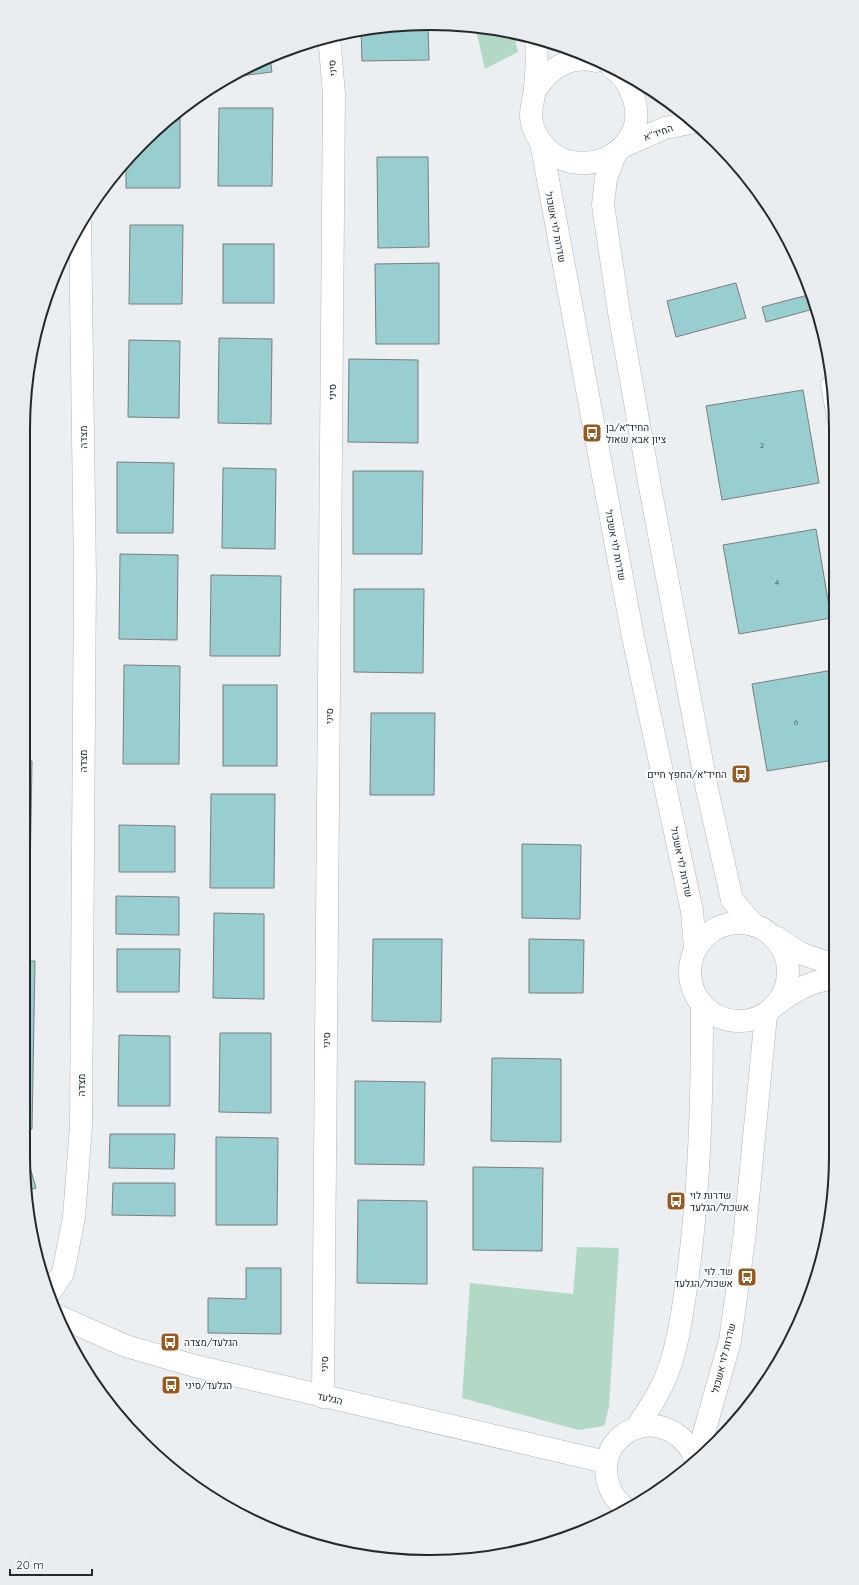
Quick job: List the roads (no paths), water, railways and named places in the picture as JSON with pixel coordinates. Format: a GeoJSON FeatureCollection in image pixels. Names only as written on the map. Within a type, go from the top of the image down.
{"type":"FeatureCollection","features":[{"type":"Feature","properties":{"kind":"main road","name":"סיני"},"geometry":{"type":"LineString","coordinates":[[323,1397],[334,94],[330,43]]}},
{"type":"Feature","properties":{"kind":"main road"},"geometry":{"type":"LineString","coordinates":[[536,45],[535,90],[531,107],[532,125],[540,142]]}},
{"type":"Feature","properties":{"kind":"main road"},"geometry":{"type":"LineString","coordinates":[[535,90],[544,77],[556,66],[571,60],[580,59]]}},
{"type":"Feature","properties":{"kind":"main road"},"geometry":{"type":"LineString","coordinates":[[629,84],[635,100],[636,117],[632,133],[619,150],[606,178],[603,205],[619,312],[707,789],[732,900],[780,945],[787,959],[789,974],[786,989],[772,1009]]}},
{"type":"Feature","properties":{"kind":"main road","name":"החיד\"א"},"geometry":{"type":"LineString","coordinates":[[540,142],[551,153],[564,160],[578,164],[594,163],[665,128],[686,124]]}},
{"type":"Feature","properties":{"kind":"main road","name":"שדרות לוי אשכול"},"geometry":{"type":"LineString","coordinates":[[540,142],[633,637],[692,911],[695,948]]}},
{"type":"Feature","properties":{"kind":"main road","name":"מצדה"},"geometry":{"type":"LineString","coordinates":[[53,1288],[63,1273],[74,1217],[81,1126],[85,577],[80,237]]}},
{"type":"Feature","properties":{"kind":"main road"},"geometry":{"type":"LineString","coordinates":[[829,963],[800,953],[762,929],[737,923],[721,926],[706,934],[695,948],[690,962],[689,978],[693,993],[702,1006],[716,1017],[732,1022],[750,1021],[772,1009],[799,988],[822,980],[829,979]]}},
{"type":"Feature","properties":{"kind":"main road"},"geometry":{"type":"LineString","coordinates":[[636,1428],[657,1396],[666,1378],[680,1329],[693,1238],[700,1133],[702,1006]]}},
{"type":"Feature","properties":{"kind":"main road","name":"שדרות לוי אשכול"},"geometry":{"type":"LineString","coordinates":[[699,1450],[730,1340],[744,1240],[772,1009]]}},
{"type":"Feature","properties":{"kind":"main road","name":"הגלעד"},"geometry":{"type":"LineString","coordinates":[[65,1319],[126,1346],[195,1366],[606,1462]]}},
{"type":"Feature","properties":{"kind":"main road"},"geometry":{"type":"LineString","coordinates":[[619,1501],[606,1473],[606,1462],[612,1447],[623,1436],[636,1428],[652,1426],[667,1428],[680,1436],[690,1447],[693,1456]]}},
{"type":"Feature","properties":{"kind":"place","name":"החיד״א/בן ציון אבא שאול"},"geometry":{"type":"Point","coordinates":[592,433]}},
{"type":"Feature","properties":{"kind":"place","name":"החיד״א/החפץ חיים"},"geometry":{"type":"Point","coordinates":[741,774]}},
{"type":"Feature","properties":{"kind":"place","name":"שדרות לוי אשכול/הגלעד"},"geometry":{"type":"Point","coordinates":[676,1201]}},
{"type":"Feature","properties":{"kind":"place","name":"שד. לוי אשכול/הגלעד"},"geometry":{"type":"Point","coordinates":[747,1277]}},
{"type":"Feature","properties":{"kind":"place","name":"הגלעד/מצדה"},"geometry":{"type":"Point","coordinates":[170,1342]}},
{"type":"Feature","properties":{"kind":"place","name":"הגלעד/סיני"},"geometry":{"type":"Point","coordinates":[171,1385]}}]}
